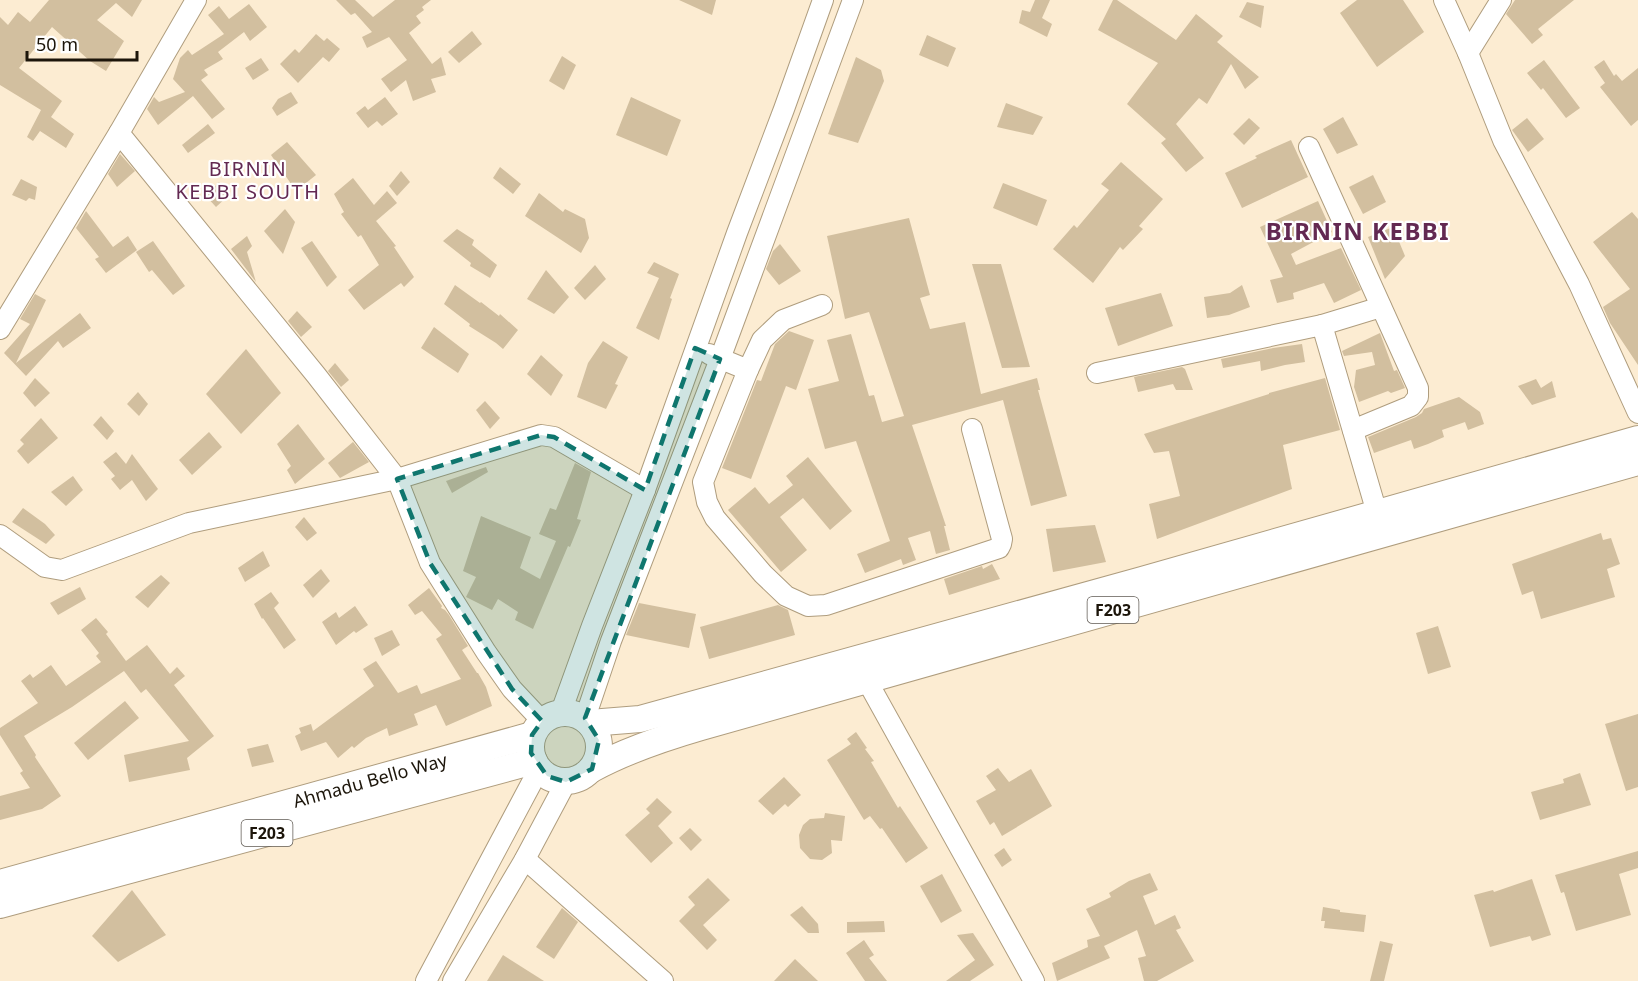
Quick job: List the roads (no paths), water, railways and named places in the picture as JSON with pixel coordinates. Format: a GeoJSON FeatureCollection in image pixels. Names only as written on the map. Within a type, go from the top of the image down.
{"type":"FeatureCollection","features":[{"type":"Feature","properties":{"kind":"main road","name":"F203"},"geometry":{"type":"LineString","coordinates":[[562,722],[640,719],[1638,439]]}},
{"type":"Feature","properties":{"kind":"main road","name":"F203"},"geometry":{"type":"LineString","coordinates":[[592,769],[615,756],[658,740],[1638,462]]}},
{"type":"Feature","properties":{"kind":"main road"},"geometry":{"type":"LineString","coordinates":[[562,722],[596,731],[600,750],[592,769],[585,776],[566,782],[547,776],[536,765],[531,753],[562,722]]}},
{"type":"Feature","properties":{"kind":"main road","name":"Ahmadu Bello Way"},"geometry":{"type":"LineString","coordinates":[[0,883],[562,722]]}},
{"type":"Feature","properties":{"kind":"main road","name":"F203"},"geometry":{"type":"LineString","coordinates":[[0,905],[536,765]]}},
{"type":"Feature","properties":{"kind":"street"},"geometry":{"type":"LineString","coordinates":[[0,329],[196,0]]}},
{"type":"Feature","properties":{"kind":"street"},"geometry":{"type":"LineString","coordinates":[[562,722],[592,626],[645,490],[823,0]]}},
{"type":"Feature","properties":{"kind":"street"},"geometry":{"type":"LineString","coordinates":[[562,722],[611,640],[720,359],[853,0]]}},
{"type":"Feature","properties":{"kind":"street"},"geometry":{"type":"LineString","coordinates":[[1444,0],[1468,52],[1503,140],[1579,284],[1638,413]]}},
{"type":"Feature","properties":{"kind":"street"},"geometry":{"type":"LineString","coordinates":[[1468,52],[1501,0]]}},
{"type":"Feature","properties":{"kind":"street"},"geometry":{"type":"LineString","coordinates":[[119,132],[316,375],[397,479],[430,563],[512,689],[562,722]]}},
{"type":"Feature","properties":{"kind":"street"},"geometry":{"type":"LineString","coordinates":[[1309,147],[1418,388],[1418,397],[1411,406],[1353,430]]}},
{"type":"Feature","properties":{"kind":"street"},"geometry":{"type":"LineString","coordinates":[[822,305],[783,320],[762,340],[703,482],[707,502],[715,518],[763,574],[786,596],[808,606],[826,605],[999,548],[1002,539],[972,429]]}},
{"type":"Feature","properties":{"kind":"street"},"geometry":{"type":"LineString","coordinates":[[1097,373],[1322,325],[1382,308]]}},
{"type":"Feature","properties":{"kind":"street"},"geometry":{"type":"LineString","coordinates":[[1322,325],[1377,513]]}},
{"type":"Feature","properties":{"kind":"street"},"geometry":{"type":"LineString","coordinates":[[695,348],[748,370]]}},
{"type":"Feature","properties":{"kind":"street"},"geometry":{"type":"LineString","coordinates":[[0,536],[45,567],[62,570],[189,523],[397,479],[541,435],[554,437],[645,490]]}},
{"type":"Feature","properties":{"kind":"street"},"geometry":{"type":"LineString","coordinates":[[866,680],[1034,981]]}},
{"type":"Feature","properties":{"kind":"street"},"geometry":{"type":"LineString","coordinates":[[426,981],[536,765]]}},
{"type":"Feature","properties":{"kind":"street"},"geometry":{"type":"LineString","coordinates":[[453,981],[525,859],[566,782]]}},
{"type":"Feature","properties":{"kind":"street"},"geometry":{"type":"LineString","coordinates":[[525,859],[663,981]]}},
{"type":"Feature","properties":{"kind":"district","name":"BIRNIN KEBBI SOUTH"},"geometry":{"type":"Point","coordinates":[248,180]}},
{"type":"Feature","properties":{"kind":"district","name":"BIRNIN KEBBI"},"geometry":{"type":"Point","coordinates":[1358,230]}}]}
